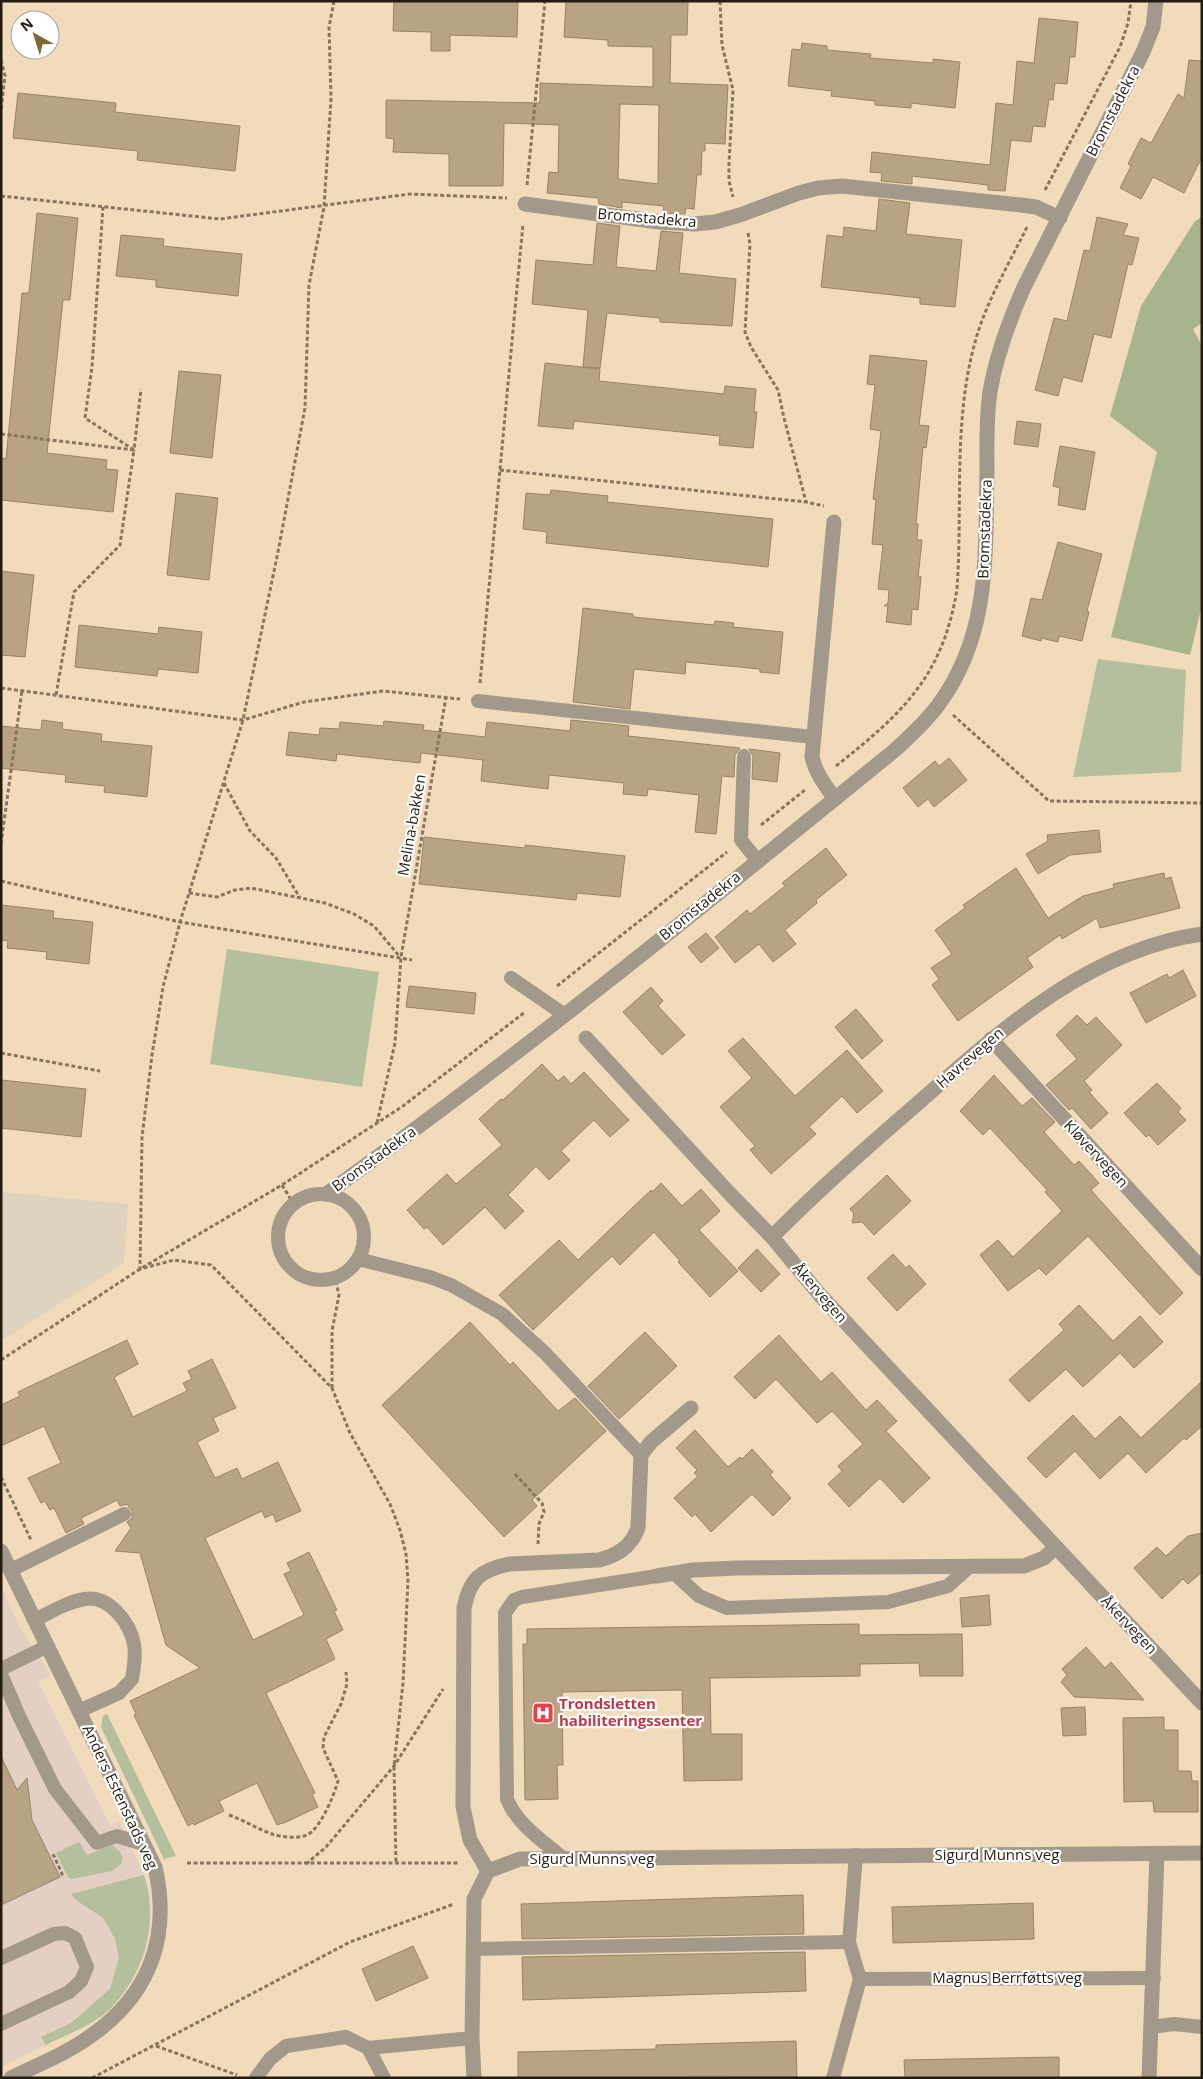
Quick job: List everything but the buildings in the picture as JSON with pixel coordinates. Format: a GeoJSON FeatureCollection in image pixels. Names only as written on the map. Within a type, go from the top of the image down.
{"type":"FeatureCollection","features":[{"type":"Feature","properties":{"kind":"street","name":"Bromstadekra"},"geometry":{"type":"LineString","coordinates":[[326,1194],[432,1118],[565,1015],[895,750],[920,727],[940,704],[970,647],[981,602],[985,562],[987,424],[990,392],[998,355],[1009,322],[1024,287],[1143,52],[1153,27],[1156,1]]}},
{"type":"Feature","properties":{"kind":"street","name":"Bromstadekra"},"geometry":{"type":"LineString","coordinates":[[525,202],[658,222],[695,224],[715,222],[740,215],[818,188],[842,186],[1036,207],[1060,218]]}},
{"type":"Feature","properties":{"kind":"street"},"geometry":{"type":"LineString","coordinates":[[834,522],[812,757],[814,769],[835,799]]}},
{"type":"Feature","properties":{"kind":"street","name":"Havrevegen"},"geometry":{"type":"LineString","coordinates":[[772,1237],[829,1181],[991,1039],[1019,1017],[1058,991],[1107,963],[1150,946],[1202,934]]}},
{"type":"Feature","properties":{"kind":"street","name":"Åkervegen"},"geometry":{"type":"LineString","coordinates":[[586,1038],[772,1237],[820,1295],[1202,1703]]}},
{"type":"Feature","properties":{"kind":"street","name":"Kløvervegen"},"geometry":{"type":"LineString","coordinates":[[991,1039],[1202,1269]]}},
{"type":"Feature","properties":{"kind":"street"},"geometry":{"type":"LineString","coordinates":[[474,2078],[472,2038],[474,1899],[488,1871],[470,1840],[463,1807],[464,1608],[472,1584],[488,1570],[509,1564],[599,1560],[612,1557],[628,1546],[638,1528],[641,1455],[658,1436],[691,1408]]}},
{"type":"Feature","properties":{"kind":"street"},"geometry":{"type":"LineString","coordinates":[[656,1576],[693,1570],[737,1568],[1024,1566],[1044,1558],[1056,1547]]}},
{"type":"Feature","properties":{"kind":"street","name":"Anders Estenstads veg"},"geometry":{"type":"LineString","coordinates":[[1,1551],[155,1868],[160,1903],[158,1944],[152,1964],[141,1985],[128,2003],[112,2020],[91,2036],[10,2078]]}},
{"type":"Feature","properties":{"kind":"street","name":"Sigurd Munns veg"},"geometry":{"type":"LineString","coordinates":[[488,1871],[520,1859],[1202,1853]]}},
{"type":"Feature","properties":{"kind":"street"},"geometry":{"type":"LineString","coordinates":[[1150,2078],[1157,1854]]}},
{"type":"Feature","properties":{"kind":"lane"},"geometry":{"type":"LineString","coordinates":[[478,701],[813,737]]}},
{"type":"Feature","properties":{"kind":"lane"},"geometry":{"type":"LineString","coordinates":[[744,756],[741,840],[757,860]]}},
{"type":"Feature","properties":{"kind":"lane"},"geometry":{"type":"LineString","coordinates":[[511,978],[565,1015]]}},
{"type":"Feature","properties":{"kind":"lane","name":"Bromstadekra"},"geometry":{"type":"LineString","coordinates":[[294,1203],[314,1194],[326,1194],[340,1198],[352,1206],[360,1218],[364,1232],[363,1246],[358,1259]]}},
{"type":"Feature","properties":{"kind":"lane"},"geometry":{"type":"LineString","coordinates":[[294,1203],[284,1213],[279,1225],[278,1239],[283,1258],[296,1273],[322,1280],[336,1277],[348,1270],[358,1259],[451,1285],[502,1314],[545,1352],[641,1455]]}},
{"type":"Feature","properties":{"kind":"lane"},"geometry":{"type":"LineString","coordinates":[[11,1570],[124,1514]]}},
{"type":"Feature","properties":{"kind":"lane"},"geometry":{"type":"LineString","coordinates":[[674,1573],[699,1596],[727,1608],[888,1602],[948,1586],[969,1567]]}},
{"type":"Feature","properties":{"kind":"lane"},"geometry":{"type":"LineString","coordinates":[[565,1860],[517,1818],[511,1810],[508,1799],[505,1613],[514,1600],[522,1596],[656,1576]]}},
{"type":"Feature","properties":{"kind":"lane"},"geometry":{"type":"LineString","coordinates":[[36,1620],[87,1598],[105,1602],[119,1614],[129,1630],[134,1644],[132,1679],[119,1693],[79,1711]]}},
{"type":"Feature","properties":{"kind":"lane"},"geometry":{"type":"LineString","coordinates":[[1,1669],[48,1646]]}},
{"type":"Feature","properties":{"kind":"lane"},"geometry":{"type":"LineString","coordinates":[[1,1674],[19,1716],[55,1789],[97,1842],[116,1836],[143,1844]]}},
{"type":"Feature","properties":{"kind":"lane"},"geometry":{"type":"LineString","coordinates":[[833,2078],[860,1980],[849,1942],[856,1855]]}},
{"type":"Feature","properties":{"kind":"lane"},"geometry":{"type":"LineString","coordinates":[[1,1958],[54,1934],[65,1933],[75,1938],[87,1967],[81,1981],[69,1992],[1,2024]]}},
{"type":"Feature","properties":{"kind":"lane"},"geometry":{"type":"LineString","coordinates":[[473,1949],[849,1942]]}},
{"type":"Feature","properties":{"kind":"lane","name":"Magnus Berrføtts veg"},"geometry":{"type":"LineString","coordinates":[[860,1980],[1154,1978]]}},
{"type":"Feature","properties":{"kind":"lane"},"geometry":{"type":"LineString","coordinates":[[1152,2027],[1174,2024],[1202,2027]]}},
{"type":"Feature","properties":{"kind":"lane"},"geometry":{"type":"LineString","coordinates":[[256,2078],[270,2059],[286,2046],[346,2037],[368,2048],[472,2038]]}},
{"type":"Feature","properties":{"kind":"lane"},"geometry":{"type":"LineString","coordinates":[[368,2048],[384,2078]]}},
{"type":"Feature","properties":{"kind":"path"},"geometry":{"type":"LineString","coordinates":[[140,1269],[142,1137],[163,987],[180,922],[243,720],[278,552],[305,408],[309,285],[324,206],[331,99],[329,27],[334,1]]}},
{"type":"Feature","properties":{"kind":"path"},"geometry":{"type":"LineString","coordinates":[[1,688],[243,720],[304,702],[383,691],[478,701],[545,1]]}},
{"type":"Feature","properties":{"kind":"path"},"geometry":{"type":"LineString","coordinates":[[720,1],[722,45],[733,90],[729,181],[746,227],[750,244],[746,332],[751,347],[778,390],[806,502]]}},
{"type":"Feature","properties":{"kind":"path"},"geometry":{"type":"LineString","coordinates":[[1,1360],[140,1269],[282,1185],[403,1106],[868,741],[898,713],[918,690],[946,639],[953,614],[957,589],[960,432],[970,361],[978,331],[993,295],[1036,207],[1120,47],[1128,23],[1131,1]]}},
{"type":"Feature","properties":{"kind":"path"},"geometry":{"type":"LineString","coordinates":[[1,60],[5,76],[1,110]]}},
{"type":"Feature","properties":{"kind":"path"},"geometry":{"type":"LineString","coordinates":[[1,196],[220,219],[410,194],[525,202]]}},
{"type":"Feature","properties":{"kind":"path"},"geometry":{"type":"LineString","coordinates":[[103,207],[92,367],[85,418],[134,450]]}},
{"type":"Feature","properties":{"kind":"path"},"geometry":{"type":"LineString","coordinates":[[56,695],[74,592],[120,545],[141,389]]}},
{"type":"Feature","properties":{"kind":"path"},"geometry":{"type":"LineString","coordinates":[[1,434],[134,450]]}},
{"type":"Feature","properties":{"kind":"path"},"geometry":{"type":"LineString","coordinates":[[500,470],[820,503],[826,506],[834,522]]}},
{"type":"Feature","properties":{"kind":"path"},"geometry":{"type":"LineString","coordinates":[[1,844],[22,690]]}},
{"type":"Feature","properties":{"kind":"path","name":"Melina-bakken"},"geometry":{"type":"LineString","coordinates":[[378,1123],[394,1043],[401,957],[446,698]]}},
{"type":"Feature","properties":{"kind":"path"},"geometry":{"type":"LineString","coordinates":[[940,704],[1027,780],[1048,802],[1202,803]]}},
{"type":"Feature","properties":{"kind":"path"},"geometry":{"type":"LineString","coordinates":[[224,783],[250,831],[276,858],[301,898]]}},
{"type":"Feature","properties":{"kind":"path"},"geometry":{"type":"LineString","coordinates":[[1,881],[180,922],[412,960]]}},
{"type":"Feature","properties":{"kind":"path"},"geometry":{"type":"LineString","coordinates":[[190,893],[217,897],[235,890],[252,888],[325,903],[354,914],[374,926],[401,957]]}},
{"type":"Feature","properties":{"kind":"path"},"geometry":{"type":"LineString","coordinates":[[1,1053],[100,1071]]}},
{"type":"Feature","properties":{"kind":"path"},"geometry":{"type":"LineString","coordinates":[[282,1185],[294,1203]]}},
{"type":"Feature","properties":{"kind":"path"},"geometry":{"type":"LineString","coordinates":[[140,1269],[174,1260],[210,1265],[332,1388]]}},
{"type":"Feature","properties":{"kind":"path"},"geometry":{"type":"LineString","coordinates":[[336,1277],[339,1295],[332,1330],[332,1388],[350,1434],[390,1504],[400,1530],[406,1554],[408,1581],[404,1664],[394,1766],[396,1863]]}},
{"type":"Feature","properties":{"kind":"path"},"geometry":{"type":"LineString","coordinates":[[515,1474],[542,1503],[544,1512],[538,1524],[540,1563]]}},
{"type":"Feature","properties":{"kind":"path"},"geometry":{"type":"LineString","coordinates":[[1,1477],[39,1556]]}},
{"type":"Feature","properties":{"kind":"path"},"geometry":{"type":"LineString","coordinates":[[229,1815],[245,1820],[269,1833],[288,1837],[307,1835],[316,1826],[331,1800],[338,1781],[323,1748],[324,1737],[341,1704],[347,1684],[346,1672]]}},
{"type":"Feature","properties":{"kind":"path"},"geometry":{"type":"LineString","coordinates":[[305,1864],[326,1847],[394,1766],[444,1687]]}},
{"type":"Feature","properties":{"kind":"path"},"geometry":{"type":"LineString","coordinates":[[53,1854],[63,1876]]}},
{"type":"Feature","properties":{"kind":"path"},"geometry":{"type":"LineString","coordinates":[[187,1863],[466,1864],[488,1871]]}},
{"type":"Feature","properties":{"kind":"path"},"geometry":{"type":"LineString","coordinates":[[92,2078],[350,1942],[437,1909],[474,1899]]}},
{"type":"Feature","properties":{"kind":"path"},"geometry":{"type":"LineString","coordinates":[[155,2046],[246,2078]]}},
{"type":"Feature","properties":{"kind":"path"},"geometry":{"type":"LineString","coordinates":[[105,2072],[108,2078]]}},
{"type":"Feature","properties":{"kind":"shaded area"},"geometry":{"type":"Polygon","coordinates":[[[1,1192],[128,1204],[124,1263],[1,1341],[1,1192]]]}},
{"type":"Feature","properties":{"kind":"shaded area"},"geometry":{"type":"Polygon","coordinates":[[[1,1587],[20,1627],[51,1676],[38,1682],[110,1826],[119,1820],[144,1875],[150,1893],[150,1929],[144,1956],[130,1983],[111,2008],[90,2023],[1,2067],[1,1587]]]}},
{"type":"Feature","properties":{"kind":"green space"},"geometry":{"type":"Polygon","coordinates":[[[1202,217],[1202,323],[1193,329],[1202,346],[1202,605],[1190,655],[1111,637],[1157,452],[1110,416],[1141,306],[1195,221],[1202,217]]]}},
{"type":"Feature","properties":{"kind":"green space"},"geometry":{"type":"Polygon","coordinates":[[[1098,659],[1186,670],[1181,772],[1073,777],[1098,659]]]}},
{"type":"Feature","properties":{"kind":"green space"},"geometry":{"type":"Polygon","coordinates":[[[227,949],[379,972],[362,1087],[210,1064],[227,949]]]}},
{"type":"Feature","properties":{"kind":"green space"},"geometry":{"type":"Polygon","coordinates":[[[107,1714],[176,1856],[164,1859],[101,1727],[103,1716],[107,1714]]]}},
{"type":"Feature","properties":{"kind":"green space"},"geometry":{"type":"Polygon","coordinates":[[[79,1842],[87,1855],[112,1845],[123,1857],[121,1864],[112,1871],[72,1879],[68,1877],[56,1853],[79,1842]]]}},
{"type":"Feature","properties":{"kind":"green space"},"geometry":{"type":"Polygon","coordinates":[[[144,1875],[150,1911],[149,1928],[141,1962],[133,1978],[112,2007],[105,2013],[89,2024],[46,2045],[41,2037],[71,2023],[110,1989],[119,1958],[115,1939],[103,1918],[76,1900],[71,1894],[144,1875]]]}},
{"type":"Feature","properties":{"kind":"place","name":"Trondsletten habiliteringssenter"},"geometry":{"type":"Point","coordinates":[543,1713]}}]}
